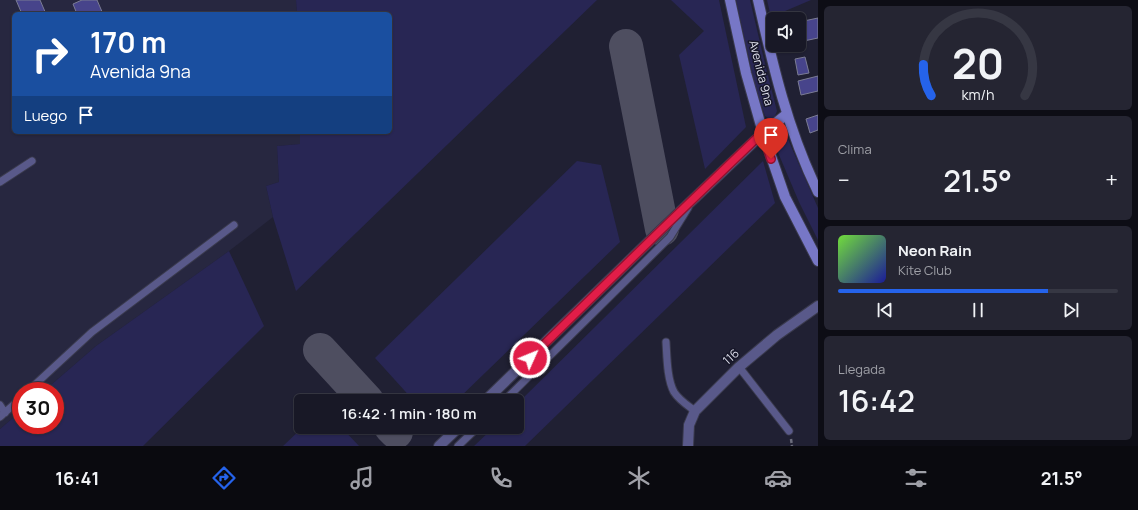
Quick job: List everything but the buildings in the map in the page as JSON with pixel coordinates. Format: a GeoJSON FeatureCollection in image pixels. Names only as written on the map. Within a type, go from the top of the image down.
{"type":"FeatureCollection","features":[{"type":"Feature","properties":{"kind":"main road","name":"Avenida 9na"},"geometry":{"type":"LineString","coordinates":[[730,0],[746,73],[762,133],[785,197],[818,261]]}},
{"type":"Feature","properties":{"kind":"main road","name":"Avenida 9na"},"geometry":{"type":"LineString","coordinates":[[758,0],[771,61],[795,140],[818,192]]}},
{"type":"Feature","properties":{"kind":"main road"},"geometry":{"type":"LineString","coordinates":[[762,133],[787,114]]}},
{"type":"Feature","properties":{"kind":"street"},"geometry":{"type":"LineString","coordinates":[[492,394],[762,133]]}},
{"type":"Feature","properties":{"kind":"street","name":"116"},"geometry":{"type":"LineString","coordinates":[[688,446],[689,425],[695,411],[739,367],[777,335],[818,306]]}},
{"type":"Feature","properties":{"kind":"street"},"geometry":{"type":"LineString","coordinates":[[439,446],[452,434]]}},
{"type":"Feature","properties":{"kind":"lane"},"geometry":{"type":"LineString","coordinates":[[0,182],[32,161]]}},
{"type":"Feature","properties":{"kind":"lane"},"geometry":{"type":"LineString","coordinates":[[511,394],[670,237],[694,198]]}},
{"type":"Feature","properties":{"kind":"lane"},"geometry":{"type":"LineString","coordinates":[[38,382],[92,332],[234,225]]}},
{"type":"Feature","properties":{"kind":"lane"},"geometry":{"type":"LineString","coordinates":[[666,342],[669,372],[674,391],[681,400],[695,411]]}},
{"type":"Feature","properties":{"kind":"lane"},"geometry":{"type":"LineString","coordinates":[[739,367],[789,431]]}},
{"type":"Feature","properties":{"kind":"lane"},"geometry":{"type":"LineString","coordinates":[[0,405],[3,415],[12,406]]}},
{"type":"Feature","properties":{"kind":"lane"},"geometry":{"type":"LineString","coordinates":[[458,446],[471,434]]}},
{"type":"Feature","properties":{"kind":"shaded area"},"geometry":{"type":"Polygon","coordinates":[[[0,0],[296,0],[297,12],[12,12],[12,134],[300,134],[301,144],[277,146],[279,182],[266,186],[273,217],[229,251],[96,346],[54,382],[12,382],[12,419],[0,429],[0,0]]]}},
{"type":"Feature","properties":{"kind":"shaded area"},"geometry":{"type":"Polygon","coordinates":[[[296,0],[597,0],[296,291],[273,217],[266,186],[279,182],[277,146],[300,144],[300,134],[392,134],[392,12],[297,12],[296,0]]]}},
{"type":"Feature","properties":{"kind":"shaded area"},"geometry":{"type":"Polygon","coordinates":[[[671,0],[719,0],[746,127],[705,169],[679,55],[704,31],[671,0]]]}},
{"type":"Feature","properties":{"kind":"shaded area"},"geometry":{"type":"Polygon","coordinates":[[[736,0],[750,0],[777,111],[771,120],[765,116],[755,86],[736,0]]]}},
{"type":"Feature","properties":{"kind":"shaded area"},"geometry":{"type":"Polygon","coordinates":[[[767,0],[811,0],[783,12],[770,12],[767,0]]]}},
{"type":"Feature","properties":{"kind":"shaded area"},"geometry":{"type":"Polygon","coordinates":[[[781,133],[787,137],[818,208],[818,240],[799,202],[774,143],[776,135],[781,133]]]}},
{"type":"Feature","properties":{"kind":"shaded area"},"geometry":{"type":"Polygon","coordinates":[[[577,161],[601,165],[620,242],[463,394],[408,394],[375,358],[577,161]]]}},
{"type":"Feature","properties":{"kind":"shaded area"},"geometry":{"type":"Polygon","coordinates":[[[763,161],[775,203],[525,446],[474,446],[487,434],[524,434],[524,397],[763,161]]]}},
{"type":"Feature","properties":{"kind":"shaded area"},"geometry":{"type":"Polygon","coordinates":[[[229,251],[264,326],[143,446],[0,446],[0,429],[12,419],[12,434],[64,434],[64,382],[54,382],[96,346],[229,251]]]}},
{"type":"Feature","properties":{"kind":"shaded area"},"geometry":{"type":"Polygon","coordinates":[[[296,434],[348,434],[359,446],[283,446],[296,434]]]}},
{"type":"Feature","properties":{"kind":"taxiway"},"geometry":{"type":"LineString","coordinates":[[626,46],[662,229]]}},
{"type":"Feature","properties":{"kind":"taxiway"},"geometry":{"type":"LineString","coordinates":[[320,350],[361,394]]}},
{"type":"Feature","properties":{"kind":"route"},"geometry":{"type":"LineString","coordinates":[[530,358],[762,133],[771,159]]}}]}
